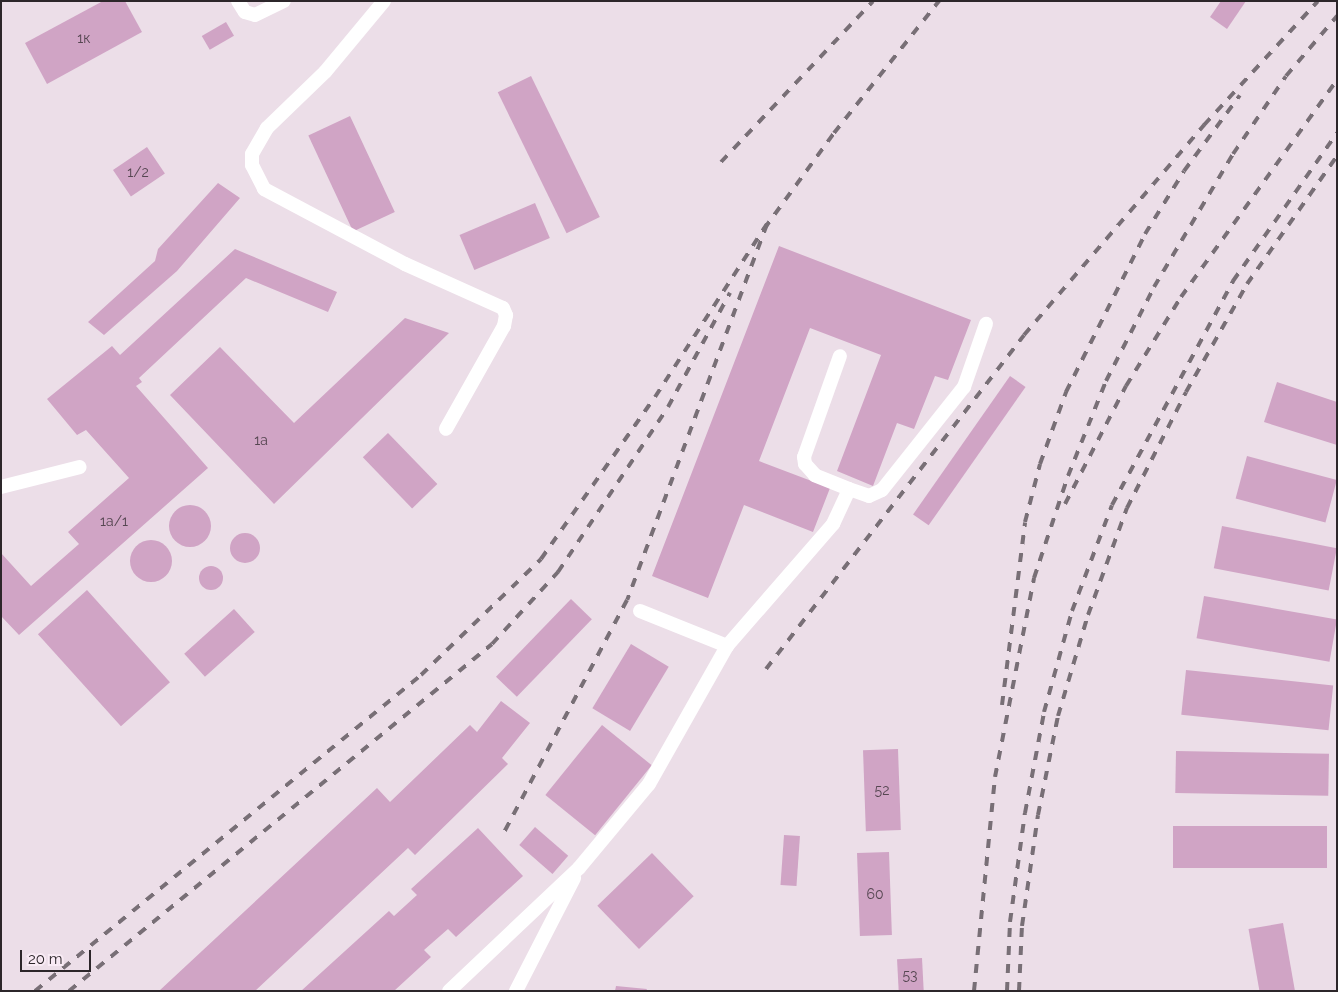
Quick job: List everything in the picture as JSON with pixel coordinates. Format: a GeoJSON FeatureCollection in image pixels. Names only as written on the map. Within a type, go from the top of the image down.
{"type":"FeatureCollection","features":[{"type":"Feature","properties":{"kind":"lane"},"geometry":{"type":"LineString","coordinates":[[238,1],[245,12],[255,15],[284,1]]}},
{"type":"Feature","properties":{"kind":"lane"},"geometry":{"type":"LineString","coordinates":[[384,1],[325,72],[266,128],[252,154],[252,165],[264,189],[405,264],[503,308],[506,315],[504,326],[446,429]]}},
{"type":"Feature","properties":{"kind":"lane"},"geometry":{"type":"LineString","coordinates":[[840,356],[804,456],[805,464],[815,475],[869,496],[882,490],[964,386],[986,324]]}},
{"type":"Feature","properties":{"kind":"lane"},"geometry":{"type":"LineString","coordinates":[[1,487],[80,467]]}},
{"type":"Feature","properties":{"kind":"lane"},"geometry":{"type":"LineString","coordinates":[[449,991],[579,868],[649,784],[727,646],[779,582],[825,536],[848,489]]}},
{"type":"Feature","properties":{"kind":"lane"},"geometry":{"type":"LineString","coordinates":[[640,611],[727,646]]}},
{"type":"Feature","properties":{"kind":"lane"},"geometry":{"type":"LineString","coordinates":[[516,991],[579,868]]}},
{"type":"Feature","properties":{"kind":"building"},"geometry":{"type":"Polygon","coordinates":[[[103,1],[125,1],[142,32],[47,84],[25,43],[103,1]]]}},
{"type":"Feature","properties":{"kind":"building"},"geometry":{"type":"Polygon","coordinates":[[[1221,1],[1246,1],[1227,29],[1210,17],[1221,1]]]}},
{"type":"Feature","properties":{"kind":"building"},"geometry":{"type":"Polygon","coordinates":[[[226,22],[234,36],[210,50],[202,36],[226,22]]]}},
{"type":"Feature","properties":{"kind":"building"},"geometry":{"type":"Polygon","coordinates":[[[531,76],[600,217],[567,233],[498,92],[531,76]]]}},
{"type":"Feature","properties":{"kind":"building"},"geometry":{"type":"Polygon","coordinates":[[[350,116],[395,212],[353,232],[308,135],[350,116]]]}},
{"type":"Feature","properties":{"kind":"building"},"geometry":{"type":"Polygon","coordinates":[[[147,147],[165,174],[131,196],[113,170],[147,147]]]}},
{"type":"Feature","properties":{"kind":"building"},"geometry":{"type":"Polygon","coordinates":[[[218,183],[240,198],[177,271],[104,335],[88,322],[155,261],[158,249],[218,183]]]}},
{"type":"Feature","properties":{"kind":"building"},"geometry":{"type":"Polygon","coordinates":[[[535,203],[550,238],[474,270],[460,235],[535,203]]]}},
{"type":"Feature","properties":{"kind":"building"},"geometry":{"type":"Polygon","coordinates":[[[779,246],[971,320],[948,380],[935,376],[914,429],[897,423],[873,486],[837,471],[881,355],[810,328],[759,461],[830,488],[813,532],[744,505],[708,598],[652,576],[779,246]]]}},
{"type":"Feature","properties":{"kind":"building"},"geometry":{"type":"Polygon","coordinates":[[[235,249],[337,292],[328,312],[246,278],[139,378],[142,382],[136,386],[208,468],[19,635],[1,616],[1,553],[31,586],[79,544],[68,532],[129,478],[86,430],[77,435],[47,399],[112,346],[120,355],[235,249]]]}},
{"type":"Feature","properties":{"kind":"building"},"geometry":{"type":"Polygon","coordinates":[[[405,318],[449,333],[274,504],[170,395],[220,347],[294,423],[405,318]]]}},
{"type":"Feature","properties":{"kind":"building"},"geometry":{"type":"Polygon","coordinates":[[[1010,376],[1026,387],[929,525],[913,514],[1010,376]]]}},
{"type":"Feature","properties":{"kind":"building"},"geometry":{"type":"Polygon","coordinates":[[[1277,382],[1337,402],[1337,445],[1264,422],[1277,382]]]}},
{"type":"Feature","properties":{"kind":"building"},"geometry":{"type":"Polygon","coordinates":[[[388,433],[437,484],[412,508],[363,457],[388,433]]]}},
{"type":"Feature","properties":{"kind":"building"},"geometry":{"type":"Polygon","coordinates":[[[1247,456],[1337,480],[1325,523],[1236,499],[1247,456]]]}},
{"type":"Feature","properties":{"kind":"building"},"geometry":{"type":"Polygon","coordinates":[[[190,505],[205,511],[211,526],[205,541],[190,547],[175,541],[169,526],[175,511],[190,505]]]}},
{"type":"Feature","properties":{"kind":"building"},"geometry":{"type":"Polygon","coordinates":[[[1222,526],[1337,548],[1329,591],[1214,568],[1222,526]]]}},
{"type":"Feature","properties":{"kind":"building"},"geometry":{"type":"Polygon","coordinates":[[[245,533],[256,537],[260,548],[256,559],[245,563],[234,559],[230,548],[234,537],[245,533]]]}},
{"type":"Feature","properties":{"kind":"building"},"geometry":{"type":"Polygon","coordinates":[[[151,540],[166,546],[172,561],[166,576],[151,582],[136,576],[130,561],[136,546],[151,540]]]}},
{"type":"Feature","properties":{"kind":"building"},"geometry":{"type":"Polygon","coordinates":[[[211,566],[219,570],[223,578],[219,586],[211,590],[203,586],[199,578],[203,570],[211,566]]]}},
{"type":"Feature","properties":{"kind":"building"},"geometry":{"type":"Polygon","coordinates":[[[87,590],[170,682],[121,726],[38,634],[87,590]]]}},
{"type":"Feature","properties":{"kind":"building"},"geometry":{"type":"Polygon","coordinates":[[[1204,596],[1337,619],[1329,662],[1197,638],[1204,596]]]}},
{"type":"Feature","properties":{"kind":"building"},"geometry":{"type":"Polygon","coordinates":[[[571,599],[592,619],[517,697],[496,677],[571,599]]]}},
{"type":"Feature","properties":{"kind":"building"},"geometry":{"type":"Polygon","coordinates":[[[234,609],[255,632],[205,677],[184,654],[234,609]]]}},
{"type":"Feature","properties":{"kind":"building"},"geometry":{"type":"Polygon","coordinates":[[[631,644],[669,667],[630,731],[592,708],[631,644]]]}},
{"type":"Feature","properties":{"kind":"building"},"geometry":{"type":"Polygon","coordinates":[[[1186,670],[1333,685],[1328,730],[1181,715],[1186,670]]]}},
{"type":"Feature","properties":{"kind":"building"},"geometry":{"type":"Polygon","coordinates":[[[501,701],[530,723],[502,758],[508,764],[415,855],[408,848],[255,991],[159,991],[377,788],[390,802],[470,725],[477,732],[501,701]]]}},
{"type":"Feature","properties":{"kind":"building"},"geometry":{"type":"Polygon","coordinates":[[[602,725],[652,765],[595,835],[545,795],[602,725]]]}},
{"type":"Feature","properties":{"kind":"building"},"geometry":{"type":"Polygon","coordinates":[[[898,749],[901,830],[866,831],[863,750],[898,749]]]}},
{"type":"Feature","properties":{"kind":"building"},"geometry":{"type":"Polygon","coordinates":[[[1176,751],[1329,754],[1328,796],[1175,793],[1176,751]]]}},
{"type":"Feature","properties":{"kind":"building"},"geometry":{"type":"Polygon","coordinates":[[[1173,826],[1327,826],[1327,868],[1173,868],[1173,826]]]}},
{"type":"Feature","properties":{"kind":"building"},"geometry":{"type":"Polygon","coordinates":[[[535,827],[568,856],[552,874],[519,845],[535,827]]]}},
{"type":"Feature","properties":{"kind":"building"},"geometry":{"type":"Polygon","coordinates":[[[478,828],[523,876],[456,937],[448,929],[424,950],[431,957],[394,991],[301,991],[389,911],[394,916],[417,895],[411,889],[478,828]]]}},
{"type":"Feature","properties":{"kind":"building"},"geometry":{"type":"Polygon","coordinates":[[[784,835],[800,836],[796,886],[781,885],[784,835]]]}},
{"type":"Feature","properties":{"kind":"building"},"geometry":{"type":"Polygon","coordinates":[[[889,852],[892,935],[860,936],[857,853],[889,852]]]}},
{"type":"Feature","properties":{"kind":"building"},"geometry":{"type":"Polygon","coordinates":[[[652,853],[694,896],[639,949],[597,906],[652,853]]]}},
{"type":"Feature","properties":{"kind":"building"},"geometry":{"type":"Polygon","coordinates":[[[1283,923],[1295,991],[1259,991],[1249,929],[1283,923]]]}},
{"type":"Feature","properties":{"kind":"building"},"geometry":{"type":"Polygon","coordinates":[[[922,958],[924,991],[899,991],[897,959],[922,958]]]}},
{"type":"Feature","properties":{"kind":"building"},"geometry":{"type":"Polygon","coordinates":[[[616,986],[647,989],[646,991],[615,991],[616,986]]]}},
{"type":"Feature","properties":{"kind":"railway"},"geometry":{"type":"LineString","coordinates":[[721,162],[873,1]]}},
{"type":"Feature","properties":{"kind":"railway"},"geometry":{"type":"LineString","coordinates":[[764,229],[834,133],[939,1]]}},
{"type":"Feature","properties":{"kind":"railway"},"geometry":{"type":"LineString","coordinates":[[766,669],[1024,335],[1204,125],[1318,1]]}},
{"type":"Feature","properties":{"kind":"railway"},"geometry":{"type":"LineString","coordinates":[[974,991],[995,777],[1034,578],[1068,476],[1106,381],[1154,287],[1233,154],[1286,76],[1337,16]]}},
{"type":"Feature","properties":{"kind":"railway"},"geometry":{"type":"LineString","coordinates":[[1065,504],[1126,386],[1181,297],[1337,80]]}},
{"type":"Feature","properties":{"kind":"railway"},"geometry":{"type":"LineString","coordinates":[[1002,705],[1025,522],[1040,464],[1066,392],[1145,234],[1184,171],[1240,95]]}},
{"type":"Feature","properties":{"kind":"railway"},"geometry":{"type":"LineString","coordinates":[[1007,991],[1010,922],[1025,813],[1044,712],[1072,611],[1112,505],[1233,281],[1337,133]]}},
{"type":"Feature","properties":{"kind":"railway"},"geometry":{"type":"LineString","coordinates":[[1019,991],[1022,926],[1038,815],[1058,716],[1088,615],[1127,508],[1186,392],[1247,284],[1337,156]]}},
{"type":"Feature","properties":{"kind":"railway"},"geometry":{"type":"LineString","coordinates":[[35,991],[421,675],[541,559],[655,397],[767,224],[627,600],[503,834]]}},
{"type":"Feature","properties":{"kind":"railway"},"geometry":{"type":"LineString","coordinates":[[69,991],[492,644],[558,572],[668,407],[730,293]]}}]}
